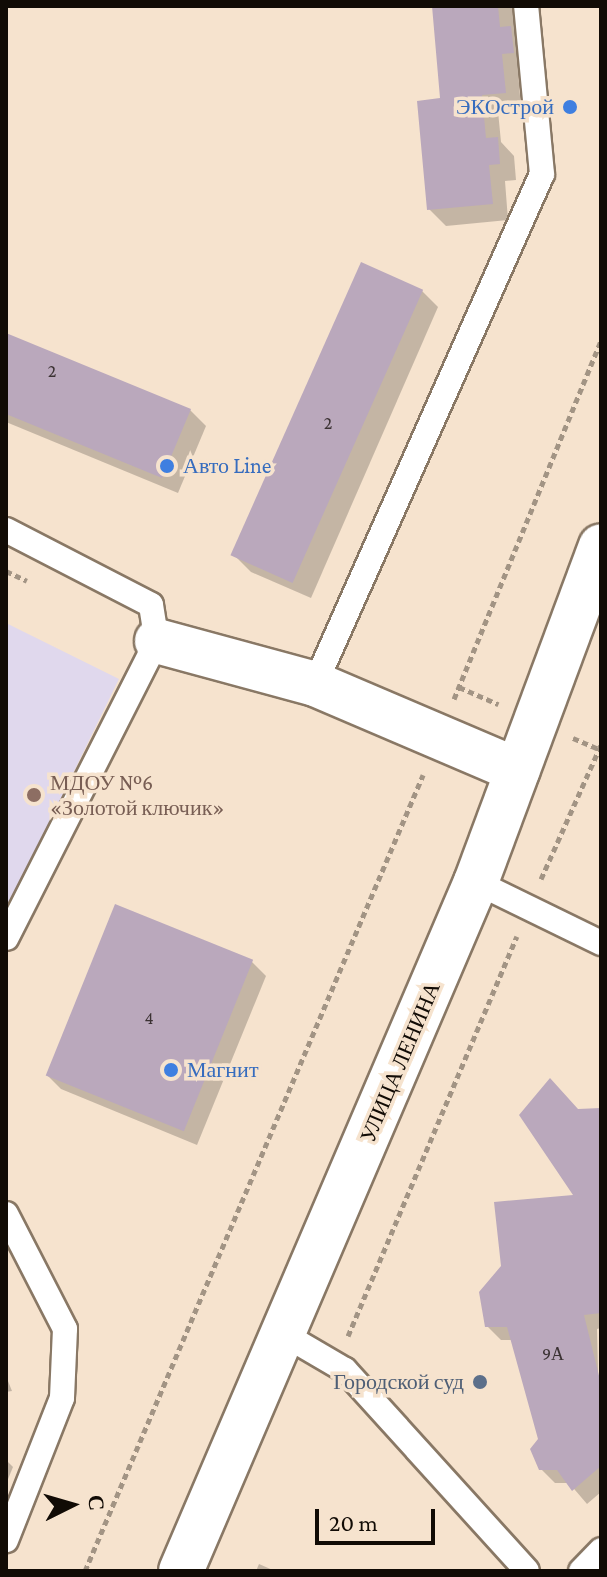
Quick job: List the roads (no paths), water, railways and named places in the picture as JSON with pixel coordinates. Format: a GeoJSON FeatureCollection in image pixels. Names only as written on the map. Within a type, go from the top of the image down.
{"type":"FeatureCollection","features":[{"type":"Feature","properties":{"kind":"street","name":"УЛИЦА ЛЕНИНА"},"geometry":{"type":"LineString","coordinates":[[181,1571],[285,1335],[476,882],[601,546]]}},
{"type":"Feature","properties":{"kind":"street"},"geometry":{"type":"LineString","coordinates":[[157,641],[315,684],[517,770]]}},
{"type":"Feature","properties":{"kind":"lane"},"geometry":{"type":"LineString","coordinates":[[315,684],[542,174],[526,6]]}},
{"type":"Feature","properties":{"kind":"lane"},"geometry":{"type":"LineString","coordinates":[[6,530],[151,605],[157,641],[6,938]]}},
{"type":"Feature","properties":{"kind":"lane"},"geometry":{"type":"LineString","coordinates":[[476,882],[601,943]]}},
{"type":"Feature","properties":{"kind":"lane"},"geometry":{"type":"LineString","coordinates":[[6,1214],[65,1329],[62,1398],[6,1540]]}},
{"type":"Feature","properties":{"kind":"lane"},"geometry":{"type":"LineString","coordinates":[[285,1335],[336,1365],[527,1571]]}},
{"type":"Feature","properties":{"kind":"lane"},"geometry":{"type":"LineString","coordinates":[[581,1571],[601,1550]]}},
{"type":"Feature","properties":{"kind":"place","name":"ЭКОстрой"},"geometry":{"type":"Point","coordinates":[570,107]}},
{"type":"Feature","properties":{"kind":"place","name":"Авто Line"},"geometry":{"type":"Point","coordinates":[167,466]}},
{"type":"Feature","properties":{"kind":"place","name":"МДОУ №6 «Золотой ключик»"},"geometry":{"type":"Point","coordinates":[34,795]}},
{"type":"Feature","properties":{"kind":"place","name":"Магнит"},"geometry":{"type":"Point","coordinates":[171,1070]}},
{"type":"Feature","properties":{"kind":"place","name":"Городской суд"},"geometry":{"type":"Point","coordinates":[480,1382]}}]}
